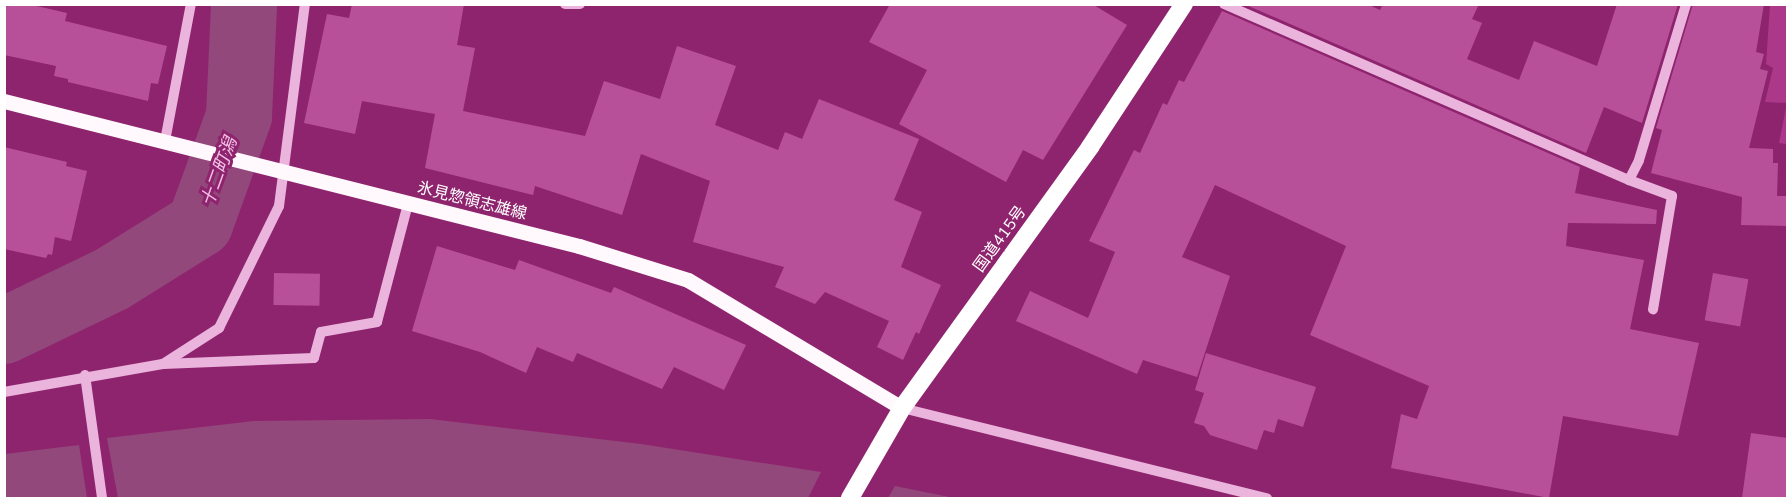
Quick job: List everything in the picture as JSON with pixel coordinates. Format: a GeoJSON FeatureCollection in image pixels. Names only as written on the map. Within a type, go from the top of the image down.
{"type":"FeatureCollection","features":[{"type":"Feature","properties":{"kind":"highway","name":"国道415号"},"geometry":{"type":"LineString","coordinates":[[850,498],[902,408],[1090,147],[1184,4]]}},
{"type":"Feature","properties":{"kind":"main road","name":"氷見惣領志雄線"},"geometry":{"type":"LineString","coordinates":[[4,101],[171,143],[274,172],[579,246],[688,280],[902,408]]}},
{"type":"Feature","properties":{"kind":"street"},"geometry":{"type":"LineString","coordinates":[[171,143],[191,4]]}},
{"type":"Feature","properties":{"kind":"street"},"geometry":{"type":"LineString","coordinates":[[163,364],[219,328],[279,207],[274,172],[305,4]]}},
{"type":"Feature","properties":{"kind":"street"},"geometry":{"type":"LineString","coordinates":[[564,4],[580,4]]}},
{"type":"Feature","properties":{"kind":"street"},"geometry":{"type":"LineString","coordinates":[[1224,4],[1629,180],[1672,196],[1653,309]]}},
{"type":"Feature","properties":{"kind":"street"},"geometry":{"type":"LineString","coordinates":[[1629,180],[1639,160],[1686,4]]}},
{"type":"Feature","properties":{"kind":"street"},"geometry":{"type":"LineString","coordinates":[[4,392],[85,375],[163,364],[314,358],[321,332],[377,322],[408,204]]}},
{"type":"Feature","properties":{"kind":"street"},"geometry":{"type":"LineString","coordinates":[[85,375],[102,498]]}},
{"type":"Feature","properties":{"kind":"street"},"geometry":{"type":"LineString","coordinates":[[902,408],[1267,498]]}},
{"type":"Feature","properties":{"kind":"shaded area"},"geometry":{"type":"Polygon","coordinates":[[[1770,5],[1787,5],[1787,103],[1765,102],[1773,68],[1766,64],[1770,5]]]}},
{"type":"Feature","properties":{"kind":"shaded area"},"geometry":{"type":"Polygon","coordinates":[[[1787,103],[1787,144],[1779,143],[1787,103]]]}},
{"type":"Feature","properties":{"kind":"shaded area"},"geometry":{"type":"Polygon","coordinates":[[[430,419],[641,444],[821,472],[808,498],[118,498],[107,438],[254,421],[430,419]]]}},
{"type":"Feature","properties":{"kind":"shaded area"},"geometry":{"type":"Polygon","coordinates":[[[79,445],[87,498],[5,498],[5,454],[79,445]]]}},
{"type":"Feature","properties":{"kind":"shaded area"},"geometry":{"type":"Polygon","coordinates":[[[895,486],[954,498],[888,498],[895,486]]]}},
{"type":"Feature","properties":{"kind":"building"},"geometry":{"type":"Polygon","coordinates":[[[4,4],[28,4],[67,13],[65,21],[167,46],[158,84],[151,83],[148,101],[68,82],[68,79],[54,76],[56,66],[4,55],[4,4]]]}},
{"type":"Feature","properties":{"kind":"building"},"geometry":{"type":"Polygon","coordinates":[[[352,4],[464,4],[457,45],[475,48],[463,111],[585,136],[604,81],[660,99],[677,46],[736,66],[715,125],[778,150],[785,132],[802,139],[819,99],[919,139],[894,200],[922,212],[901,267],[941,285],[919,334],[916,332],[903,360],[877,347],[889,321],[825,292],[815,304],[775,287],[784,267],[693,242],[710,181],[641,154],[622,215],[535,186],[533,195],[425,168],[435,114],[362,101],[355,134],[304,123],[327,14],[349,18],[352,4]]]}},
{"type":"Feature","properties":{"kind":"building"},"geometry":{"type":"Polygon","coordinates":[[[890,4],[1092,4],[1127,25],[1043,160],[1023,150],[1006,182],[899,124],[927,70],[869,42],[890,4]]]}},
{"type":"Feature","properties":{"kind":"building"},"geometry":{"type":"Polygon","coordinates":[[[1244,4],[1367,4],[1380,10],[1383,4],[1479,4],[1472,19],[1482,23],[1467,59],[1519,80],[1534,41],[1597,66],[1617,4],[1678,4],[1642,123],[1604,107],[1586,153],[1244,4]]]}},
{"type":"Feature","properties":{"kind":"building"},"geometry":{"type":"Polygon","coordinates":[[[1693,4],[1764,4],[1756,52],[1764,54],[1760,69],[1768,71],[1749,148],[1773,149],[1773,163],[1778,163],[1777,196],[1788,196],[1788,226],[1741,225],[1742,197],[1651,173],[1662,130],[1656,128],[1693,4]]]}},
{"type":"Feature","properties":{"kind":"building"},"geometry":{"type":"Polygon","coordinates":[[[1222,11],[1580,167],[1575,193],[1657,210],[1656,224],[1568,223],[1566,246],[1644,260],[1630,329],[1699,343],[1678,436],[1563,416],[1549,498],[1391,468],[1401,414],[1417,419],[1429,386],[1310,335],[1346,246],[1215,185],[1182,257],[1230,276],[1197,377],[1143,360],[1137,374],[1016,321],[1030,291],[1088,318],[1115,252],[1089,241],[1134,150],[1140,153],[1163,103],[1167,105],[1179,80],[1184,82],[1222,11]]]}},
{"type":"Feature","properties":{"kind":"building"},"geometry":{"type":"Polygon","coordinates":[[[4,147],[67,162],[66,166],[87,171],[71,241],[55,237],[52,255],[48,254],[46,258],[4,249],[4,147]]]}},
{"type":"Feature","properties":{"kind":"building"},"geometry":{"type":"Polygon","coordinates":[[[437,246],[515,270],[519,260],[611,293],[614,287],[746,345],[724,390],[674,367],[662,389],[577,353],[573,362],[537,347],[526,373],[480,352],[412,331],[437,246]]]}},
{"type":"Feature","properties":{"kind":"building"},"geometry":{"type":"Polygon","coordinates":[[[274,273],[320,274],[319,306],[273,305],[274,273]]]}},
{"type":"Feature","properties":{"kind":"building"},"geometry":{"type":"Polygon","coordinates":[[[1713,273],[1748,279],[1740,327],[1705,320],[1713,273]]]}},
{"type":"Feature","properties":{"kind":"building"},"geometry":{"type":"Polygon","coordinates":[[[1206,353],[1316,387],[1303,427],[1278,419],[1274,433],[1264,430],[1257,450],[1210,435],[1204,426],[1194,423],[1204,393],[1195,390],[1206,353]]]}},
{"type":"Feature","properties":{"kind":"building"},"geometry":{"type":"Polygon","coordinates":[[[1751,433],[1788,438],[1788,498],[1742,498],[1751,433]]]}},
{"type":"Feature","properties":{"kind":"waterway","name":"十二町潟"},"geometry":{"type":"LineString","coordinates":[[4,331],[112,279],[200,224],[239,116],[244,4]]}}]}
